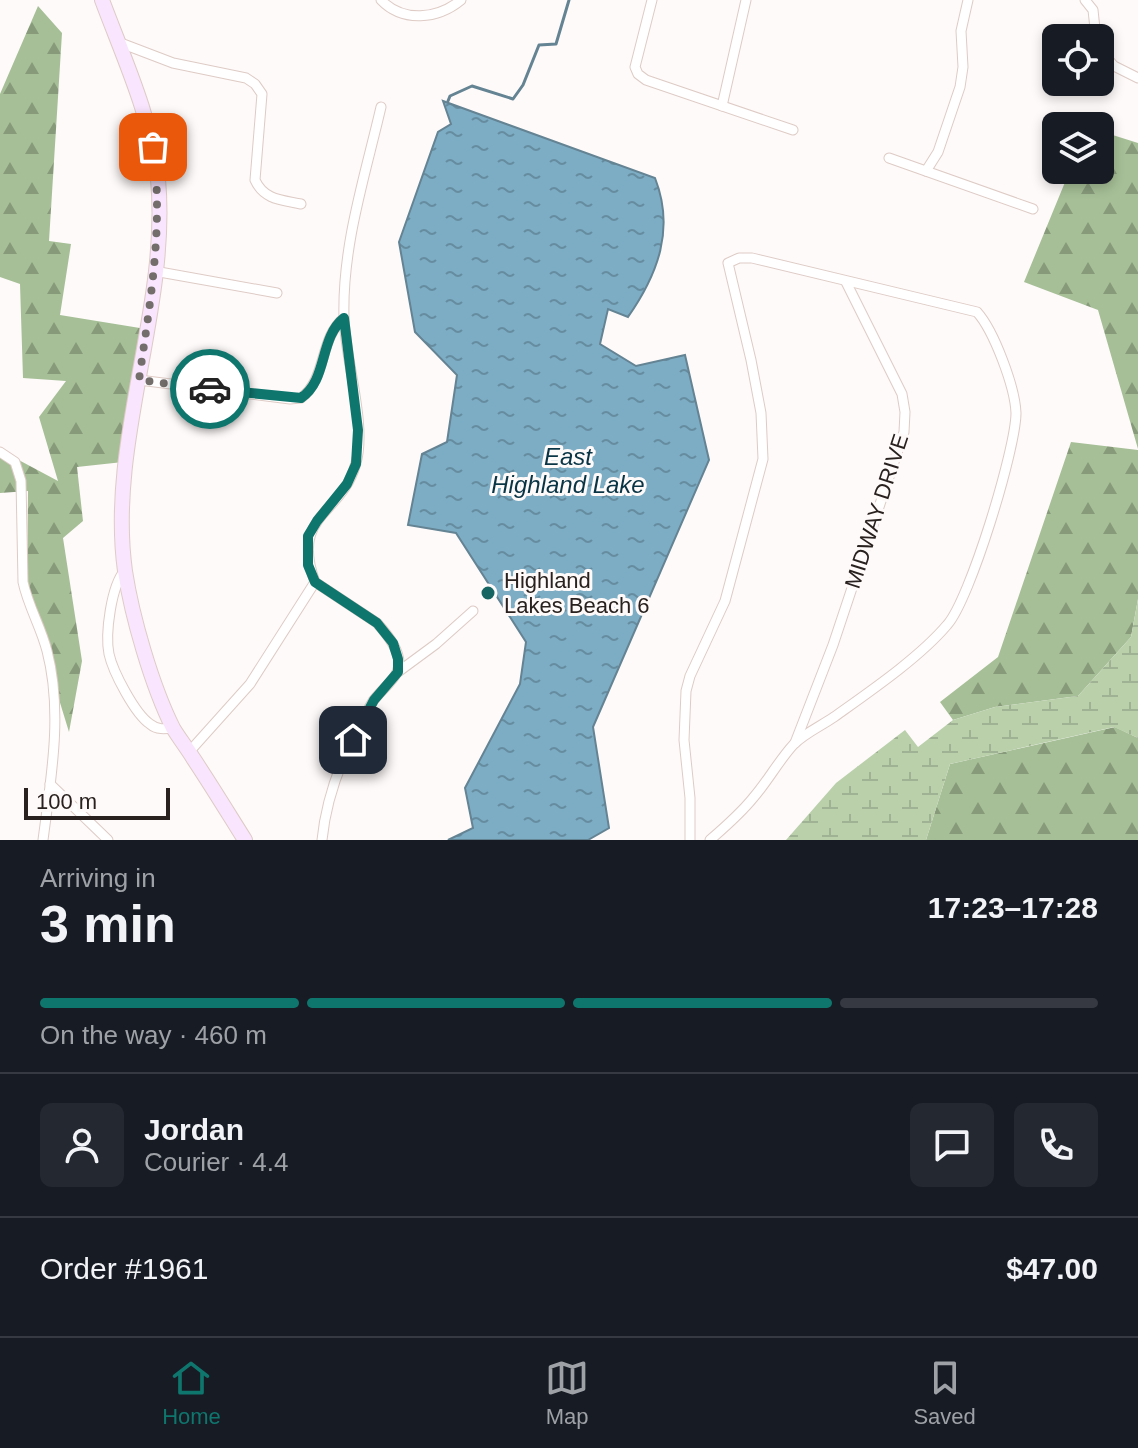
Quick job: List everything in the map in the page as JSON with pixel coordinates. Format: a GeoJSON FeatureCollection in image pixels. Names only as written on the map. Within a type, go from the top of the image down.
{"type":"FeatureCollection","features":[{"type":"Feature","properties":{"kind":"street"},"geometry":{"type":"LineString","coordinates":[[102,0],[144,110],[158,180],[159,217],[154,271],[123,487],[125,570],[145,651],[173,728],[245,840]]}},
{"type":"Feature","properties":{"kind":"street"},"geometry":{"type":"LineString","coordinates":[[381,0],[397,13],[416,16],[439,14],[461,0]]}},
{"type":"Feature","properties":{"kind":"street"},"geometry":{"type":"LineString","coordinates":[[652,0],[635,67],[638,74],[646,80],[793,130]]}},
{"type":"Feature","properties":{"kind":"street"},"geometry":{"type":"LineString","coordinates":[[722,106],[746,0]]}},
{"type":"Feature","properties":{"kind":"street"},"geometry":{"type":"LineString","coordinates":[[926,171],[938,152],[960,87],[963,67],[961,31],[968,0]]}},
{"type":"Feature","properties":{"kind":"street"},"geometry":{"type":"LineString","coordinates":[[1085,0],[1093,10],[1094,24]]}},
{"type":"Feature","properties":{"kind":"street"},"geometry":{"type":"LineString","coordinates":[[118,42],[173,63],[246,78],[255,84],[262,94],[255,180],[267,196],[301,204]]}},
{"type":"Feature","properties":{"kind":"street"},"geometry":{"type":"LineString","coordinates":[[1114,66],[1138,78]]}},
{"type":"Feature","properties":{"kind":"street"},"geometry":{"type":"LineString","coordinates":[[381,107],[347,252],[344,318],[358,448],[356,464],[347,484],[308,536],[308,565],[315,582],[377,623],[384,631],[393,643],[398,672]]}},
{"type":"Feature","properties":{"kind":"street"},"geometry":{"type":"LineString","coordinates":[[889,158],[1033,209]]}},
{"type":"Feature","properties":{"kind":"street"},"geometry":{"type":"LineString","coordinates":[[690,840],[690,798],[684,740],[686,691],[725,601],[763,459],[761,413],[727,268],[731,260],[752,258],[969,308],[977,312],[987,327],[1009,380],[1016,411],[1015,428],[978,560],[962,601],[950,623],[911,657],[833,718],[795,743],[753,799],[710,840]]}},
{"type":"Feature","properties":{"kind":"street"},"geometry":{"type":"LineString","coordinates":[[154,271],[277,293]]}},
{"type":"Feature","properties":{"kind":"street","name":"MIDWAY DRIVE"},"geometry":{"type":"LineString","coordinates":[[795,743],[833,645],[904,432],[902,394],[846,282]]}},
{"type":"Feature","properties":{"kind":"street"},"geometry":{"type":"LineString","coordinates":[[139,380],[301,398],[315,383],[336,324],[344,318]]}},
{"type":"Feature","properties":{"kind":"street"},"geometry":{"type":"LineString","coordinates":[[0,452],[15,462],[21,481],[23,582],[47,651],[53,686],[55,722],[43,840]]}},
{"type":"Feature","properties":{"kind":"street"},"geometry":{"type":"LineString","coordinates":[[125,570],[115,584],[109,653],[113,667],[140,716],[152,726],[163,730],[173,728]]}},
{"type":"Feature","properties":{"kind":"street"},"geometry":{"type":"LineString","coordinates":[[189,752],[250,684],[315,582]]}},
{"type":"Feature","properties":{"kind":"street"},"geometry":{"type":"LineString","coordinates":[[322,840],[339,768],[374,700],[398,672],[473,611]]}},
{"type":"Feature","properties":{"kind":"street"},"geometry":{"type":"LineString","coordinates":[[50,784],[108,840]]}},
{"type":"Feature","properties":{"kind":"green space"},"geometry":{"type":"Polygon","coordinates":[[[38,6],[62,33],[49,241],[71,244],[60,315],[146,329],[123,462],[77,467],[83,521],[63,538],[82,661],[69,732],[27,595],[28,491],[0,493],[0,450],[58,481],[39,417],[66,381],[23,378],[20,284],[0,277],[0,94],[38,6]]]}},
{"type":"Feature","properties":{"kind":"green space"},"geometry":{"type":"Polygon","coordinates":[[[1114,135],[1138,143],[1138,449],[1098,310],[1024,282],[1064,184],[1114,184],[1114,135]]]}},
{"type":"Feature","properties":{"kind":"green space"},"geometry":{"type":"Polygon","coordinates":[[[1071,442],[1138,450],[1138,599],[1131,637],[1078,696],[995,707],[953,720],[940,702],[998,657],[1071,442]]]}},
{"type":"Feature","properties":{"kind":"green space"},"geometry":{"type":"Polygon","coordinates":[[[1138,599],[1138,738],[1114,727],[950,764],[926,840],[786,840],[836,783],[905,730],[918,747],[953,720],[995,707],[1078,696],[1131,637],[1138,599]]]}},
{"type":"Feature","properties":{"kind":"green space"},"geometry":{"type":"Polygon","coordinates":[[[1115,727],[1138,738],[1138,840],[926,840],[950,764],[1115,727]]]}},
{"type":"Feature","properties":{"kind":"water","name":"East Highland Lake"},"geometry":{"type":"Polygon","coordinates":[[[443,101],[655,178],[661,197],[663,233],[655,268],[628,317],[608,309],[600,344],[636,366],[685,355],[709,460],[593,727],[609,828],[588,840],[448,840],[473,828],[465,788],[520,684],[526,642],[456,533],[408,525],[422,454],[447,442],[457,375],[415,332],[399,242],[438,132],[451,124],[443,101]]]}},
{"type":"Feature","properties":{"kind":"waterway"},"geometry":{"type":"LineString","coordinates":[[448,101],[450,96],[472,86],[513,99],[523,85],[539,45],[556,44],[569,0]]}},
{"type":"Feature","properties":{"kind":"way so far"},"geometry":{"type":"LineString","coordinates":[[153,147],[159,217],[139,380],[210,389]]}},
{"type":"Feature","properties":{"kind":"place","name":"Highland Lakes Beach 6"},"geometry":{"type":"Point","coordinates":[488,593]}},
{"type":"Feature","properties":{"kind":"route"},"geometry":{"type":"LineString","coordinates":[[210,389],[301,398],[315,383],[336,324],[344,318],[358,430],[356,464],[347,484],[308,536],[308,565],[315,582],[377,623],[393,643],[398,659],[398,672],[374,700],[353,740]]}}]}
